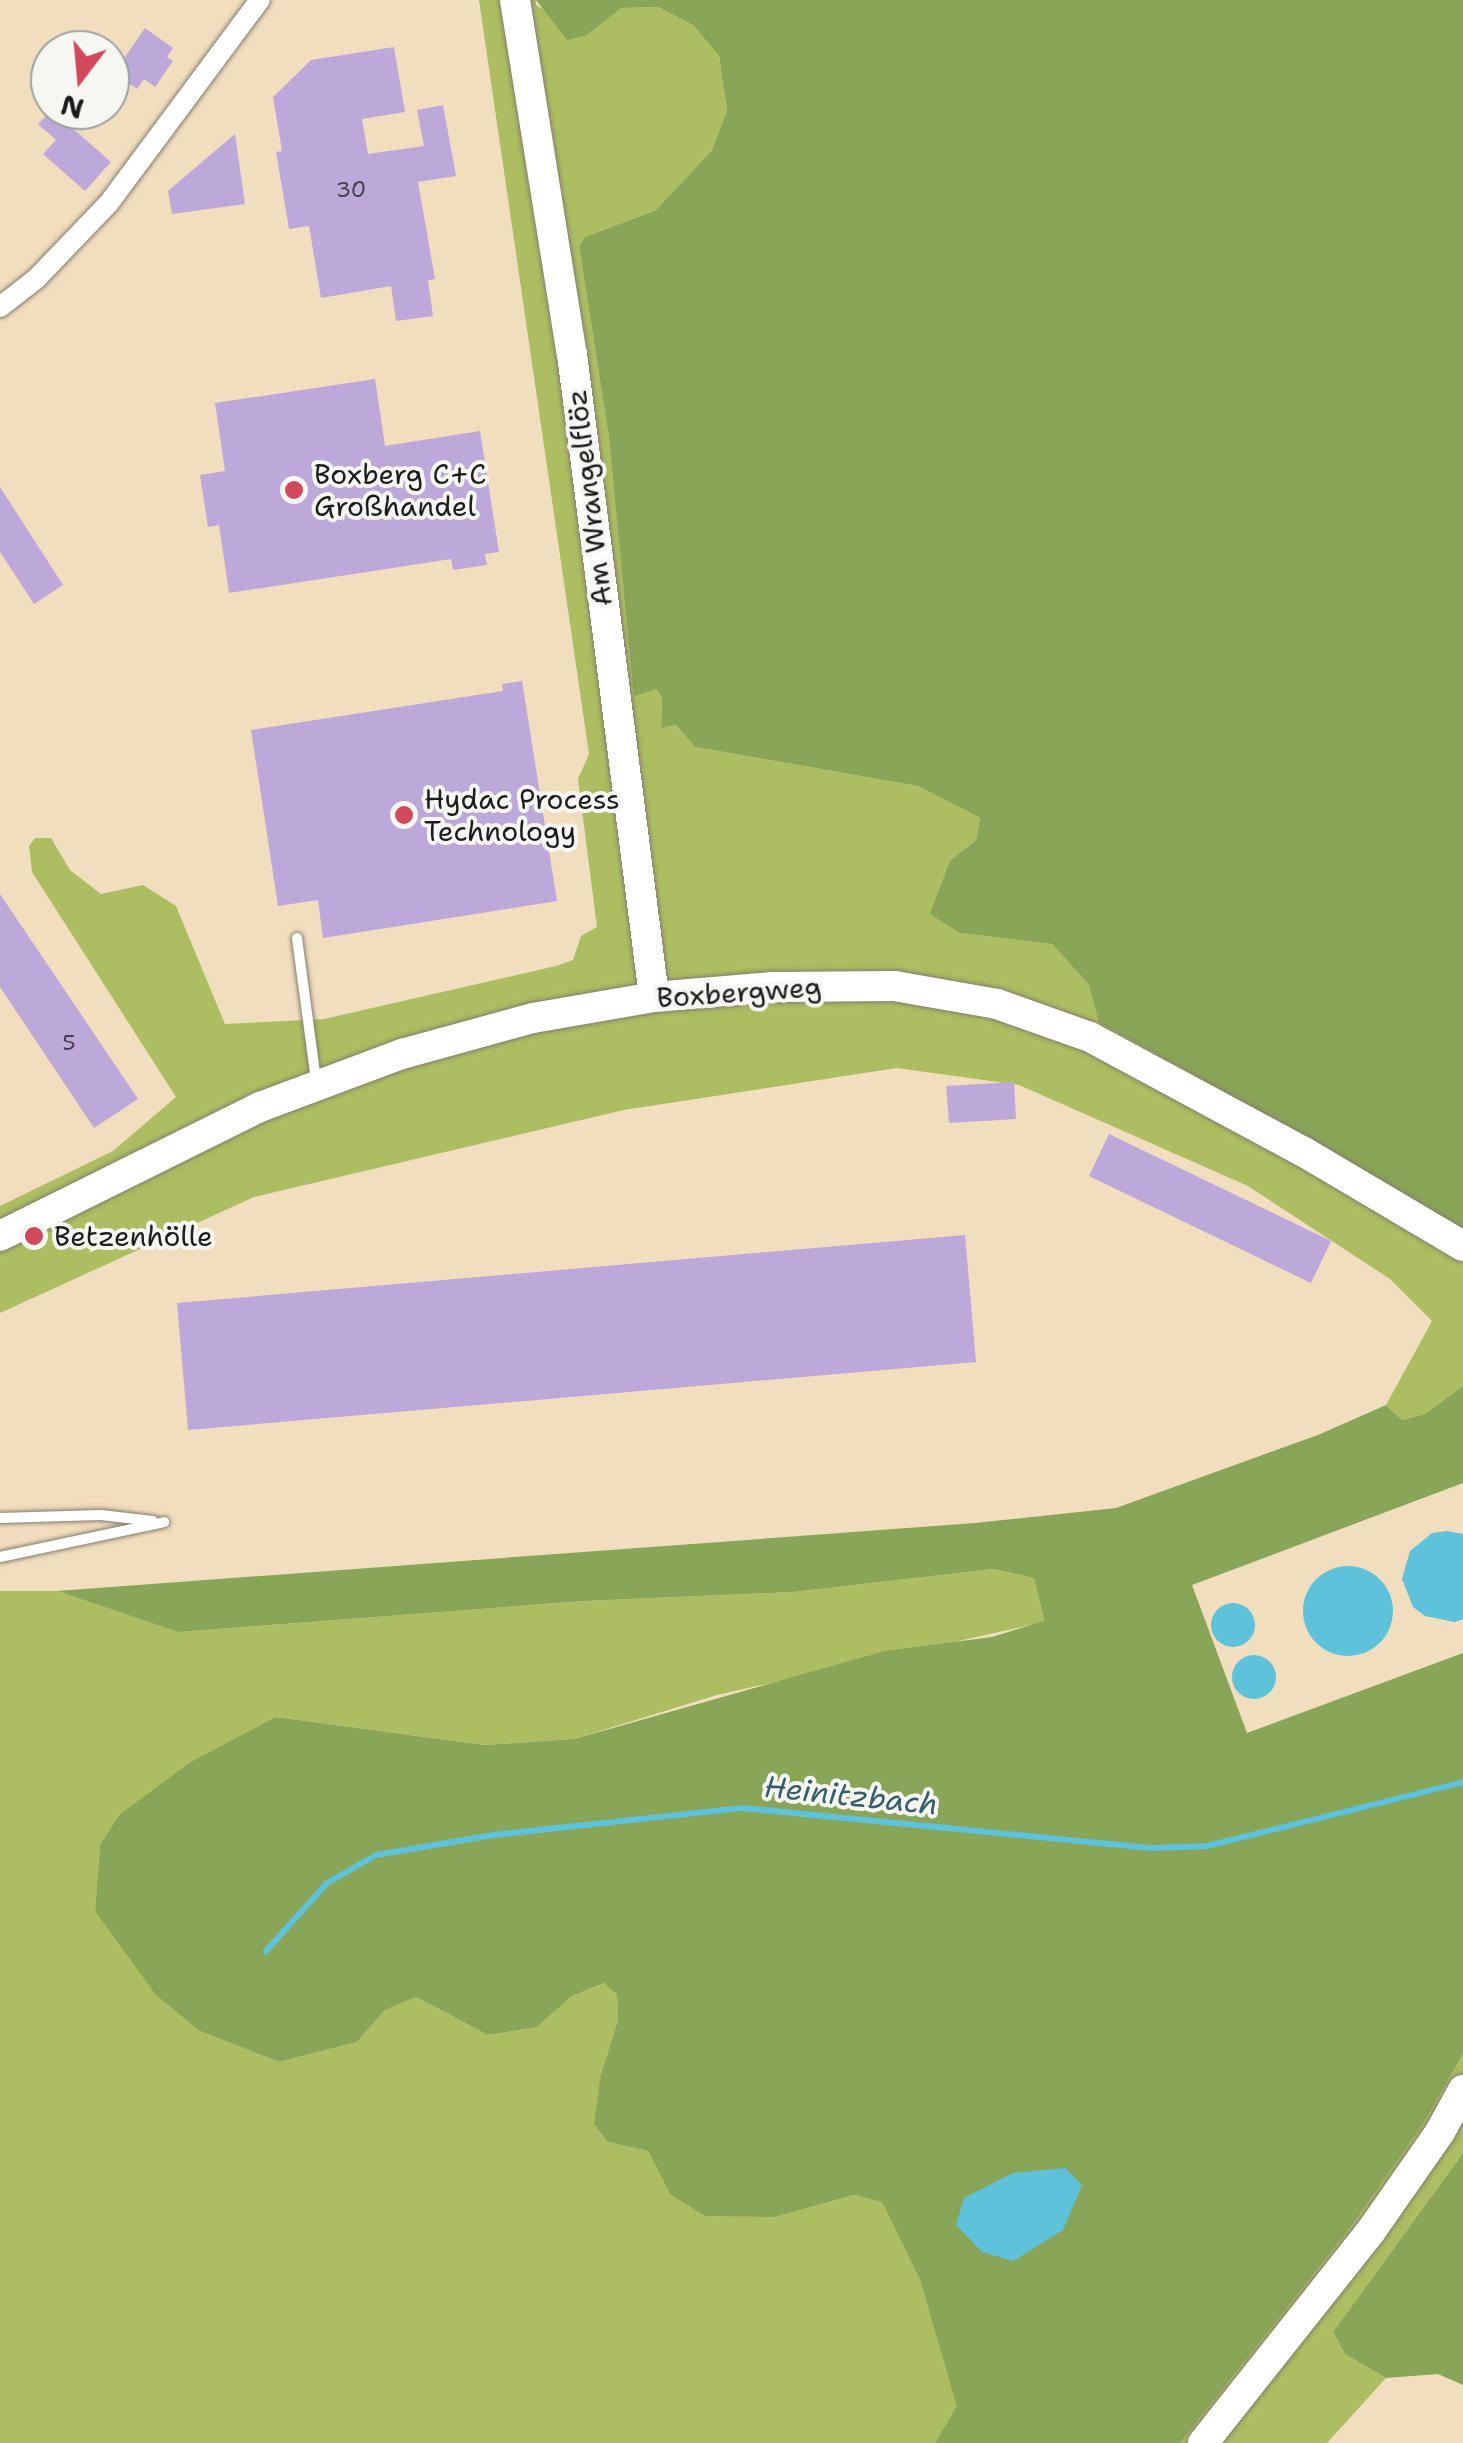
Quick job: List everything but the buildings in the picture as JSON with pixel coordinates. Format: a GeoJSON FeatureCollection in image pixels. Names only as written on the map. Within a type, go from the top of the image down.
{"type":"FeatureCollection","features":[{"type":"Feature","properties":{"kind":"street"},"geometry":{"type":"LineString","coordinates":[[0,307],[48,267],[109,203],[260,0]]}},
{"type":"Feature","properties":{"kind":"street","name":"Am Wrangelflöz"},"geometry":{"type":"LineString","coordinates":[[516,0],[572,354],[654,996]]}},
{"type":"Feature","properties":{"kind":"street","name":"Boxbergweg"},"geometry":{"type":"LineString","coordinates":[[0,1236],[187,1142],[316,1085],[402,1054],[534,1018],[654,996],[774,987],[896,986],[997,1004],[1090,1037],[1304,1152],[1463,1246]]}},
{"type":"Feature","properties":{"kind":"street"},"geometry":{"type":"LineString","coordinates":[[1203,2443],[1371,2232],[1440,2132],[1463,2090]]}},
{"type":"Feature","properties":{"kind":"lane"},"geometry":{"type":"LineString","coordinates":[[297,938],[316,1085]]}},
{"type":"Feature","properties":{"kind":"lane"},"geometry":{"type":"LineString","coordinates":[[0,1518],[101,1515],[164,1522],[0,1557]]}},
{"type":"Feature","properties":{"kind":"green space"},"geometry":{"type":"Polygon","coordinates":[[[479,0],[536,0],[536,5],[587,35],[620,8],[658,7],[693,25],[719,56],[727,112],[712,150],[656,210],[585,237],[579,246],[609,438],[635,695],[657,689],[662,698],[661,728],[676,725],[695,747],[918,786],[980,818],[976,840],[950,861],[960,933],[1052,944],[1089,985],[1310,1139],[1463,1232],[1463,1386],[1425,1414],[1402,1420],[1386,1405],[1432,1321],[1390,1279],[1248,1186],[1019,1085],[897,1068],[624,1110],[254,1197],[0,1313],[0,1206],[113,1151],[176,1097],[32,872],[29,846],[35,838],[51,838],[70,870],[101,894],[143,885],[176,906],[225,1024],[324,1019],[556,966],[573,960],[581,936],[597,927],[578,779],[589,754],[479,0]]]}},
{"type":"Feature","properties":{"kind":"green space"},"geometry":{"type":"Polygon","coordinates":[[[536,0],[1463,0],[1463,1232],[1310,1139],[1099,1022],[1089,985],[1052,944],[960,933],[930,914],[950,861],[976,840],[980,818],[918,786],[695,747],[676,725],[661,728],[662,698],[657,689],[634,696],[609,438],[579,246],[585,237],[656,210],[712,150],[727,111],[719,56],[693,25],[658,7],[621,8],[587,35],[567,40],[536,0]]]}},
{"type":"Feature","properties":{"kind":"green space"},"geometry":{"type":"Polygon","coordinates":[[[1463,1386],[1463,1483],[1192,1585],[1247,1733],[1463,1653],[1463,2054],[1423,2124],[1352,2225],[1180,2443],[935,2443],[957,2406],[920,2280],[882,2202],[854,2195],[775,2217],[705,2216],[670,2194],[648,2151],[608,2142],[594,2124],[601,2074],[618,2020],[617,1995],[604,1983],[572,1996],[537,2027],[488,2035],[416,1997],[385,2010],[357,2042],[279,2062],[200,2031],[156,1995],[95,1911],[100,1845],[119,1815],[189,1763],[276,1717],[484,1745],[574,1739],[885,1651],[992,1637],[1044,1621],[1034,1578],[993,1569],[793,1592],[584,1601],[178,1632],[57,1591],[975,1523],[1116,1508],[1318,1435],[1386,1405],[1402,1420],[1425,1414],[1463,1386]]]}},
{"type":"Feature","properties":{"kind":"green space"},"geometry":{"type":"Polygon","coordinates":[[[993,1569],[1034,1578],[1044,1622],[717,1695],[574,1739],[484,1745],[276,1717],[119,1815],[100,1845],[95,1911],[200,2031],[279,2062],[357,2042],[385,2010],[416,1997],[488,2035],[537,2027],[572,1996],[604,1983],[617,1995],[618,2020],[601,2074],[608,2142],[648,2151],[670,2194],[775,2217],[854,2195],[882,2202],[920,2280],[958,2406],[935,2443],[0,2443],[0,1591],[57,1591],[178,1632],[584,1601],[793,1592],[993,1569]]]}},
{"type":"Feature","properties":{"kind":"green space"},"geometry":{"type":"Polygon","coordinates":[[[1463,2054],[1463,2153],[1333,2332],[1345,2354],[1386,2378],[1327,2443],[1180,2443],[1352,2225],[1423,2124],[1463,2054]]]}},
{"type":"Feature","properties":{"kind":"green space"},"geometry":{"type":"Polygon","coordinates":[[[1463,2153],[1463,2385],[1438,2374],[1386,2378],[1345,2354],[1333,2332],[1463,2153]]]}},
{"type":"Feature","properties":{"kind":"water"},"geometry":{"type":"Polygon","coordinates":[[[1432,1533],[1463,1534],[1463,1619],[1455,1622],[1425,1616],[1413,1607],[1402,1579],[1410,1551],[1432,1533]]]}},
{"type":"Feature","properties":{"kind":"water"},"geometry":{"type":"Polygon","coordinates":[[[1348,1566],[1365,1569],[1380,1579],[1390,1594],[1390,1628],[1380,1643],[1365,1653],[1348,1656],[1331,1653],[1316,1643],[1306,1628],[1303,1611],[1306,1594],[1316,1579],[1331,1569],[1348,1566]]]}},
{"type":"Feature","properties":{"kind":"water"},"geometry":{"type":"Polygon","coordinates":[[[1233,1603],[1249,1609],[1255,1625],[1249,1641],[1233,1647],[1217,1641],[1211,1625],[1217,1609],[1233,1603]]]}},
{"type":"Feature","properties":{"kind":"water"},"geometry":{"type":"Polygon","coordinates":[[[1254,1655],[1270,1661],[1276,1677],[1270,1693],[1254,1699],[1238,1693],[1232,1677],[1238,1661],[1254,1655]]]}},
{"type":"Feature","properties":{"kind":"water"},"geometry":{"type":"Polygon","coordinates":[[[1065,2168],[1082,2185],[1063,2230],[1013,2261],[982,2252],[956,2225],[964,2198],[1013,2173],[1065,2168]]]}},
{"type":"Feature","properties":{"kind":"waterway","name":"Heinitzbach"},"geometry":{"type":"LineString","coordinates":[[266,1951],[327,1883],[376,1855],[493,1835],[743,1808],[1153,1848],[1207,1846],[1463,1782]]}},
{"type":"Feature","properties":{"kind":"place","name":"Boxberg C+C Großhandel"},"geometry":{"type":"Point","coordinates":[294,490]}},
{"type":"Feature","properties":{"kind":"place","name":"Hydac Process Technology"},"geometry":{"type":"Point","coordinates":[404,815]}},
{"type":"Feature","properties":{"kind":"place","name":"Betzenhölle"},"geometry":{"type":"Point","coordinates":[34,1236]}}]}
